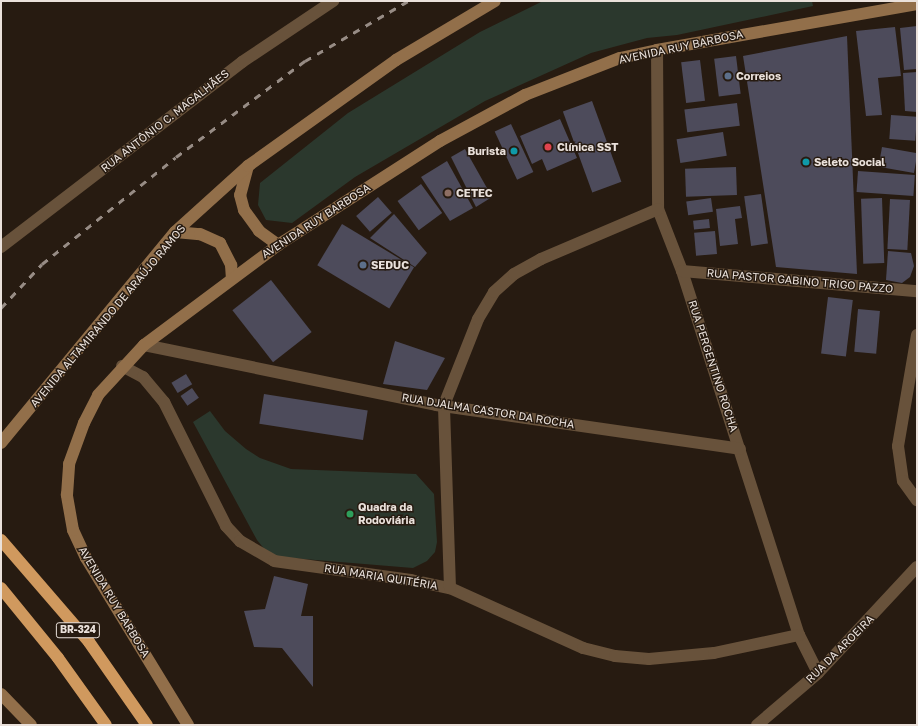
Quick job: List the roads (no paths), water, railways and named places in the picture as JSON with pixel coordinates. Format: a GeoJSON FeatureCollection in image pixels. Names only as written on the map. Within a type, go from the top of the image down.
{"type":"FeatureCollection","features":[{"type":"Feature","properties":{"kind":"highway","name":"BR-324"},"geometry":{"type":"LineString","coordinates":[[1,540],[89,642],[147,725]]}},
{"type":"Feature","properties":{"kind":"highway","name":"BR-324"},"geometry":{"type":"LineString","coordinates":[[1,588],[58,658],[106,725]]}},
{"type":"Feature","properties":{"kind":"main road","name":"AVENIDA ALTAMIRANDO DE ARAÚJO RAMOS"},"geometry":{"type":"LineString","coordinates":[[1,443],[175,232],[248,166],[396,60],[495,1]]}},
{"type":"Feature","properties":{"kind":"main road","name":"AVENIDA RUY BARBOSA"},"geometry":{"type":"LineString","coordinates":[[188,725],[86,558],[73,530],[67,495],[69,464],[84,423],[98,395],[122,366],[144,345],[278,245],[440,141],[525,95],[620,58],[657,50],[917,4]]}},
{"type":"Feature","properties":{"kind":"main road"},"geometry":{"type":"LineString","coordinates":[[248,166],[240,195],[244,210],[259,231],[278,245]]}},
{"type":"Feature","properties":{"kind":"main road"},"geometry":{"type":"LineString","coordinates":[[175,232],[200,234],[220,243],[231,266],[232,278]]}},
{"type":"Feature","properties":{"kind":"main road"},"geometry":{"type":"LineString","coordinates":[[1,694],[31,725]]}},
{"type":"Feature","properties":{"kind":"street","name":"RUA ANTÔNIO C. MAGALHÃES"},"geometry":{"type":"LineString","coordinates":[[1,247],[242,62],[333,1]]}},
{"type":"Feature","properties":{"kind":"street","name":"RUA PERGENTINO ROCHA"},"geometry":{"type":"LineString","coordinates":[[657,50],[658,209],[682,271],[799,635],[818,673]]}},
{"type":"Feature","properties":{"kind":"street"},"geometry":{"type":"LineString","coordinates":[[450,588],[444,405],[478,319],[494,292],[514,274],[541,259],[658,209]]}},
{"type":"Feature","properties":{"kind":"street","name":"RUA PASTOR GABINO TRIGO PAZZO"},"geometry":{"type":"LineString","coordinates":[[682,271],[917,291]]}},
{"type":"Feature","properties":{"kind":"street"},"geometry":{"type":"LineString","coordinates":[[917,335],[898,446],[902,481],[917,500]]}},
{"type":"Feature","properties":{"kind":"street","name":"RUA DJALMA CASTOR DA ROCHA"},"geometry":{"type":"LineString","coordinates":[[144,345],[444,405],[740,449]]}},
{"type":"Feature","properties":{"kind":"street","name":"RUA MARIA QUITÉRIA"},"geometry":{"type":"LineString","coordinates":[[122,366],[143,377],[153,387],[164,402],[226,526],[256,552],[274,561],[411,580],[450,588],[568,642],[615,656],[649,659],[714,653],[799,635]]}},
{"type":"Feature","properties":{"kind":"street","name":"RUA DA AROEIRA"},"geometry":{"type":"LineString","coordinates":[[757,725],[818,673],[917,567]]}},
{"type":"Feature","properties":{"kind":"railway"},"geometry":{"type":"LineString","coordinates":[[1,308],[42,264],[176,157],[305,61],[408,1]]}},
{"type":"Feature","properties":{"kind":"place","name":"Correios"},"geometry":{"type":"Point","coordinates":[728,76]}},
{"type":"Feature","properties":{"kind":"place","name":"Clínica SST"},"geometry":{"type":"Point","coordinates":[548,147]}},
{"type":"Feature","properties":{"kind":"place","name":"Burista"},"geometry":{"type":"Point","coordinates":[514,151]}},
{"type":"Feature","properties":{"kind":"place","name":"Seleto Social"},"geometry":{"type":"Point","coordinates":[806,162]}},
{"type":"Feature","properties":{"kind":"place","name":"CETEC"},"geometry":{"type":"Point","coordinates":[448,193]}},
{"type":"Feature","properties":{"kind":"place","name":"SEDUC"},"geometry":{"type":"Point","coordinates":[363,265]}},
{"type":"Feature","properties":{"kind":"place","name":"Quadra da Rodoviária"},"geometry":{"type":"Point","coordinates":[350,514]}}]}
